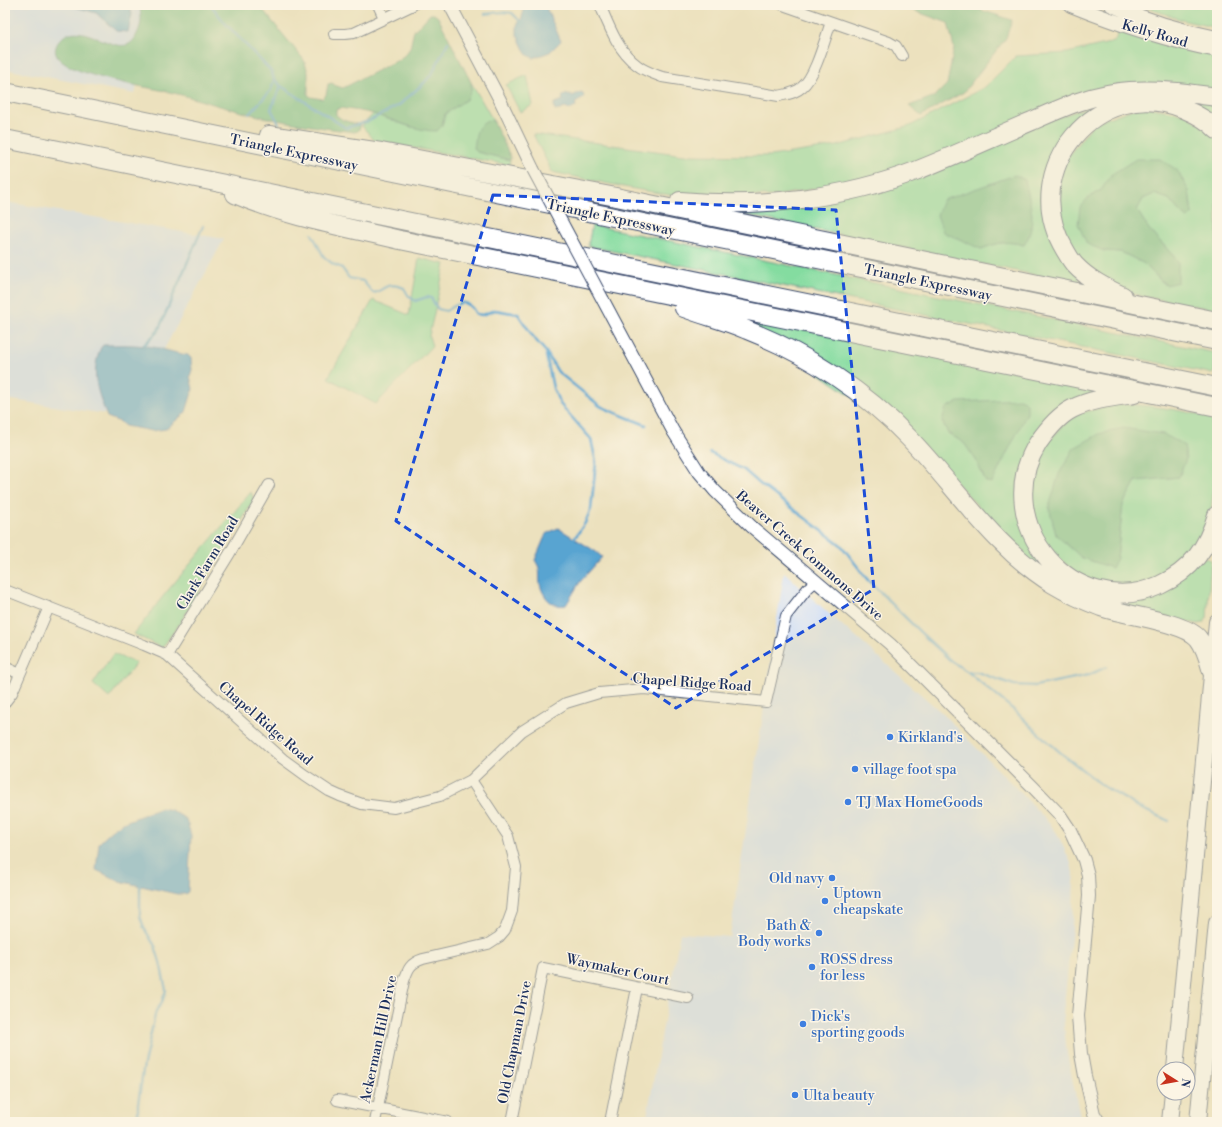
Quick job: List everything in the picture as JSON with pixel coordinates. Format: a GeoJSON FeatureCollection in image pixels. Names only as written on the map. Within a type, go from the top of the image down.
{"type":"FeatureCollection","features":[{"type":"Feature","properties":{"kind":"highway"},"geometry":{"type":"LineString","coordinates":[[616,197],[733,203],[786,201],[839,192],[880,182],[918,170],[1064,107],[1102,96],[1129,91],[1165,91],[1217,97]]}},
{"type":"Feature","properties":{"kind":"highway","name":"Triangle Expressway"},"geometry":{"type":"LineString","coordinates":[[5,92],[1216,341]]}},
{"type":"Feature","properties":{"kind":"highway"},"geometry":{"type":"LineString","coordinates":[[1146,307],[1105,287],[1085,274],[1074,264],[1058,239],[1052,219],[1050,202],[1052,182],[1058,161],[1072,138],[1088,122],[1106,111],[1128,104],[1150,102],[1172,104],[1196,115],[1217,130]]}},
{"type":"Feature","properties":{"kind":"highway"},"geometry":{"type":"LineString","coordinates":[[181,127],[205,125],[382,152],[616,197],[1217,321]]}},
{"type":"Feature","properties":{"kind":"highway"},"geometry":{"type":"LineString","coordinates":[[5,139],[1214,387]]}},
{"type":"Feature","properties":{"kind":"highway"},"geometry":{"type":"LineString","coordinates":[[202,180],[261,205],[317,221],[400,240],[1213,406]]}},
{"type":"Feature","properties":{"kind":"highway"},"geometry":{"type":"LineString","coordinates":[[629,287],[747,330],[803,356],[832,375],[864,397],[909,437],[996,537],[1025,564],[1053,584],[1101,607],[1171,624],[1188,631],[1198,638],[1205,649],[1212,672]]}},
{"type":"Feature","properties":{"kind":"highway"},"geometry":{"type":"LineString","coordinates":[[1146,392],[1104,398],[1085,403],[1065,414],[1054,423],[1043,436],[1034,451],[1024,481],[1023,501],[1026,520],[1032,537],[1044,555],[1057,569],[1077,583],[1095,590],[1114,593],[1132,592],[1151,589],[1173,579],[1191,565],[1206,546],[1217,515]]}},
{"type":"Feature","properties":{"kind":"highway"},"geometry":{"type":"LineString","coordinates":[[1176,1061],[1217,622]]}},
{"type":"Feature","properties":{"kind":"highway"},"geometry":{"type":"LineString","coordinates":[[1198,1122],[1217,923]]}},
{"type":"Feature","properties":{"kind":"highway"},"geometry":{"type":"LineString","coordinates":[[1170,1122],[1172,1101]]}},
{"type":"Feature","properties":{"kind":"main road","name":"Kelly Road"},"geometry":{"type":"LineString","coordinates":[[1071,5],[1104,19],[1142,31],[1184,43],[1217,50]]}},
{"type":"Feature","properties":{"kind":"main road","name":"Kelly Road"},"geometry":{"type":"LineString","coordinates":[[1112,5],[1126,12],[1172,27],[1217,38]]}},
{"type":"Feature","properties":{"kind":"street"},"geometry":{"type":"LineString","coordinates":[[378,5],[384,18]]}},
{"type":"Feature","properties":{"kind":"street"},"geometry":{"type":"LineString","coordinates":[[334,34],[354,33],[413,5]]}},
{"type":"Feature","properties":{"kind":"street","name":"Beaver Creek Commons Drive"},"geometry":{"type":"LineString","coordinates":[[450,5],[602,300],[673,431],[699,472],[733,510],[890,644],[1033,787],[1060,815],[1070,830],[1084,860],[1088,875],[1089,896],[1078,1016],[1081,1054],[1095,1119]]}},
{"type":"Feature","properties":{"kind":"street"},"geometry":{"type":"LineString","coordinates":[[600,5],[613,36],[627,57],[647,71],[662,77],[779,96],[790,93],[802,87],[812,74],[831,22]]}},
{"type":"Feature","properties":{"kind":"street"},"geometry":{"type":"LineString","coordinates":[[783,5],[889,42],[896,46],[902,56]]}},
{"type":"Feature","properties":{"kind":"street","name":"Clark Farm Road"},"geometry":{"type":"LineString","coordinates":[[167,655],[230,553],[269,485]]}},
{"type":"Feature","properties":{"kind":"street","name":"Chapel Ridge Road"},"geometry":{"type":"LineString","coordinates":[[5,590],[167,655],[283,759],[305,775],[329,791],[340,796],[362,804],[394,808],[440,796],[471,780],[522,731],[566,703],[599,693],[644,689],[766,702],[786,616],[808,588],[816,581]]}},
{"type":"Feature","properties":{"kind":"street"},"geometry":{"type":"LineString","coordinates":[[5,702],[12,693],[49,607]]}},
{"type":"Feature","properties":{"kind":"street"},"geometry":{"type":"LineString","coordinates":[[5,667],[20,674]]}},
{"type":"Feature","properties":{"kind":"street","name":"Ackerman Hill Drive"},"geometry":{"type":"LineString","coordinates":[[375,1122],[404,981],[409,967],[415,961],[488,944],[502,933],[510,917],[514,897],[516,867],[508,836],[471,780]]}},
{"type":"Feature","properties":{"kind":"street","name":"Waymaker Court"},"geometry":{"type":"LineString","coordinates":[[543,968],[688,998]]}},
{"type":"Feature","properties":{"kind":"street","name":"Old Chapman Drive"},"geometry":{"type":"LineString","coordinates":[[512,1122],[543,968]]}},
{"type":"Feature","properties":{"kind":"street"},"geometry":{"type":"LineString","coordinates":[[612,1122],[637,988]]}},
{"type":"Feature","properties":{"kind":"street"},"geometry":{"type":"LineString","coordinates":[[337,1100],[448,1122]]}},
{"type":"Feature","properties":{"kind":"highlighted area"},"geometry":{"type":"Polygon","coordinates":[[[493,195],[836,210],[874,589],[676,708],[396,521],[493,195]]]}},
{"type":"Feature","properties":{"kind":"shaded area"},"geometry":{"type":"Polygon","coordinates":[[[5,5],[146,5],[146,44],[135,94],[5,69],[5,5]]]}},
{"type":"Feature","properties":{"kind":"shaded area"},"geometry":{"type":"Polygon","coordinates":[[[5,202],[224,239],[127,417],[5,399],[5,202]]]}},
{"type":"Feature","properties":{"kind":"shaded area"},"geometry":{"type":"Polygon","coordinates":[[[784,572],[827,612],[941,712],[1022,794],[1057,833],[1071,863],[1074,878],[1072,929],[1063,1015],[1067,1053],[1081,1122],[646,1122],[680,933],[730,937],[784,572]]]}},
{"type":"Feature","properties":{"kind":"green space"},"geometry":{"type":"Polygon","coordinates":[[[139,5],[259,5],[304,60],[308,72],[308,95],[322,99],[326,95],[328,84],[332,83],[343,88],[398,60],[406,54],[410,48],[414,30],[430,14],[434,14],[438,17],[471,82],[471,91],[467,99],[445,114],[442,125],[437,131],[429,131],[413,127],[366,112],[340,108],[336,110],[336,115],[343,120],[359,125],[360,128],[358,131],[354,132],[267,118],[174,93],[123,83],[72,68],[61,61],[56,54],[55,52],[58,43],[69,33],[79,32],[112,44],[122,45],[131,43],[139,30],[141,23],[139,5]]]}},
{"type":"Feature","properties":{"kind":"green space"},"geometry":{"type":"Polygon","coordinates":[[[898,5],[965,5],[1012,20],[1006,38],[964,92],[921,116],[909,106],[935,96],[947,84],[954,48],[948,23],[898,5]]]}},
{"type":"Feature","properties":{"kind":"green space"},"geometry":{"type":"Polygon","coordinates":[[[1139,5],[1217,5],[1217,28],[1185,21],[1139,5]]]}},
{"type":"Feature","properties":{"kind":"green space"},"geometry":{"type":"Polygon","coordinates":[[[1121,28],[1217,55],[1217,92],[1130,86],[882,176],[775,196],[676,196],[552,172],[533,134],[684,155],[771,156],[837,146],[910,126],[985,87],[1016,56],[1067,53],[1114,42],[1121,28]]]}},
{"type":"Feature","properties":{"kind":"green space"},"geometry":{"type":"Polygon","coordinates":[[[527,75],[533,105],[520,112],[506,85],[527,75]]]}},
{"type":"Feature","properties":{"kind":"green space"},"geometry":{"type":"Polygon","coordinates":[[[471,82],[494,122],[490,120],[477,152],[510,160],[509,165],[375,141],[362,126],[373,114],[411,127],[442,125],[445,114],[471,91],[471,82]]]}},
{"type":"Feature","properties":{"kind":"green space"},"geometry":{"type":"Polygon","coordinates":[[[1176,96],[1217,102],[1217,122],[1176,96]]]}},
{"type":"Feature","properties":{"kind":"green space"},"geometry":{"type":"Polygon","coordinates":[[[1108,100],[1048,177],[1080,278],[1079,284],[712,208],[792,205],[1025,129],[1108,100]],[[1032,213],[981,249],[1002,243],[1024,245],[1032,213]]]}},
{"type":"Feature","properties":{"kind":"green space"},"geometry":{"type":"Polygon","coordinates":[[[1141,106],[1186,114],[1217,136],[1217,310],[1141,296],[1113,287],[1088,271],[1060,231],[1057,183],[1064,161],[1094,123],[1141,106]],[[1101,190],[1088,198],[1104,251],[1121,252],[1143,263],[1165,285],[1178,261],[1148,228],[1137,210],[1143,199],[1154,194],[1169,199],[1180,212],[1188,218],[1192,214],[1189,191],[1101,190]]]}},
{"type":"Feature","properties":{"kind":"green space"},"geometry":{"type":"Polygon","coordinates":[[[490,120],[494,122],[511,158],[510,160],[477,152],[474,148],[477,131],[481,125],[490,120]]]}},
{"type":"Feature","properties":{"kind":"green space"},"geometry":{"type":"Polygon","coordinates":[[[1136,159],[1160,159],[1177,170],[1189,191],[1192,214],[1188,218],[1180,212],[1169,199],[1154,194],[1143,199],[1137,210],[1148,228],[1178,261],[1178,282],[1166,285],[1143,263],[1121,252],[1104,251],[1087,244],[1078,224],[1080,207],[1088,198],[1101,190],[1112,174],[1136,159]]]}},
{"type":"Feature","properties":{"kind":"green space"},"geometry":{"type":"Polygon","coordinates":[[[1015,175],[1025,180],[1031,205],[1031,229],[1024,245],[1002,243],[981,249],[943,232],[937,215],[943,200],[1015,175]]]}},
{"type":"Feature","properties":{"kind":"green space"},"geometry":{"type":"Polygon","coordinates":[[[592,225],[1216,353],[1214,374],[588,246],[592,225]]]}},
{"type":"Feature","properties":{"kind":"green space"},"geometry":{"type":"Polygon","coordinates":[[[419,258],[445,264],[429,336],[432,346],[376,404],[328,378],[373,300],[409,315],[419,258]]]}},
{"type":"Feature","properties":{"kind":"green space"},"geometry":{"type":"Polygon","coordinates":[[[750,319],[1104,389],[1087,398],[1022,468],[1047,573],[1017,550],[924,446],[749,325],[750,319]],[[1027,413],[942,421],[948,433],[964,443],[976,460],[986,482],[1027,413]]]}},
{"type":"Feature","properties":{"kind":"green space"},"geometry":{"type":"Polygon","coordinates":[[[1020,399],[1027,403],[1027,413],[992,483],[986,482],[976,460],[964,443],[948,433],[942,421],[946,408],[958,402],[1020,399]]]}},
{"type":"Feature","properties":{"kind":"green space"},"geometry":{"type":"Polygon","coordinates":[[[1114,404],[1163,408],[1211,417],[1217,463],[1210,517],[1192,558],[1135,588],[1091,584],[1044,547],[1028,489],[1038,452],[1074,415],[1114,404]],[[1059,474],[1117,558],[1123,504],[1136,481],[1179,477],[1059,474]]]}},
{"type":"Feature","properties":{"kind":"green space"},"geometry":{"type":"Polygon","coordinates":[[[1123,428],[1163,434],[1184,445],[1186,459],[1179,477],[1136,481],[1123,504],[1117,558],[1112,568],[1082,558],[1056,535],[1049,507],[1059,474],[1074,448],[1099,434],[1123,428]]]}},
{"type":"Feature","properties":{"kind":"green space"},"geometry":{"type":"Polygon","coordinates":[[[251,492],[254,500],[180,623],[162,648],[134,634],[164,595],[251,492]]]}},
{"type":"Feature","properties":{"kind":"green space"},"geometry":{"type":"Polygon","coordinates":[[[1206,558],[1211,560],[1207,618],[1203,623],[1198,624],[1135,611],[1095,595],[1108,598],[1206,558]]]}},
{"type":"Feature","properties":{"kind":"green space"},"geometry":{"type":"Polygon","coordinates":[[[113,654],[136,663],[109,698],[93,684],[113,654]]]}},
{"type":"Feature","properties":{"kind":"water"},"geometry":{"type":"Polygon","coordinates":[[[69,5],[129,5],[132,14],[128,32],[116,31],[96,13],[69,5]]]}},
{"type":"Feature","properties":{"kind":"water"},"geometry":{"type":"Polygon","coordinates":[[[524,5],[545,5],[561,41],[550,52],[533,58],[526,54],[517,35],[517,25],[522,18],[524,5]]]}},
{"type":"Feature","properties":{"kind":"water"},"geometry":{"type":"Polygon","coordinates":[[[581,92],[583,93],[584,98],[575,103],[576,106],[572,109],[567,109],[566,107],[555,111],[555,103],[563,100],[562,97],[564,95],[571,94],[572,96],[581,92]]]}},
{"type":"Feature","properties":{"kind":"water"},"geometry":{"type":"Polygon","coordinates":[[[103,345],[140,345],[188,355],[191,358],[192,370],[190,376],[193,389],[186,412],[166,429],[152,431],[125,426],[120,422],[107,417],[97,387],[95,372],[100,349],[103,345]]]}},
{"type":"Feature","properties":{"kind":"water"},"geometry":{"type":"Polygon","coordinates":[[[558,528],[602,557],[580,582],[566,605],[556,605],[552,603],[543,593],[540,584],[539,568],[535,560],[546,534],[558,528]]]}},
{"type":"Feature","properties":{"kind":"water"},"geometry":{"type":"Polygon","coordinates":[[[161,808],[171,810],[186,819],[191,835],[188,892],[185,894],[177,894],[119,881],[96,870],[99,843],[115,828],[125,822],[161,808]]]}},
{"type":"Feature","properties":{"kind":"waterway"},"geometry":{"type":"LineString","coordinates":[[211,5],[224,22],[271,71],[274,79],[281,86],[271,109],[279,124]]}},
{"type":"Feature","properties":{"kind":"waterway"},"geometry":{"type":"LineString","coordinates":[[485,14],[502,12],[512,13],[521,22]]}},
{"type":"Feature","properties":{"kind":"waterway"},"geometry":{"type":"LineString","coordinates":[[281,86],[346,128],[369,121],[399,105],[432,74],[448,42]]}},
{"type":"Feature","properties":{"kind":"waterway"},"geometry":{"type":"LineString","coordinates":[[249,114],[271,90],[274,79]]}},
{"type":"Feature","properties":{"kind":"waterway"},"geometry":{"type":"LineString","coordinates":[[144,345],[158,331],[203,226]]}},
{"type":"Feature","properties":{"kind":"waterway"},"geometry":{"type":"LineString","coordinates":[[312,234],[324,257],[333,264],[342,268],[349,278],[363,281],[373,293],[392,285],[404,288],[408,295],[415,301],[427,297],[431,298],[438,309],[446,311],[455,305],[466,303],[476,314],[482,315],[495,310],[518,314],[534,338],[546,352],[558,372],[600,406],[646,425]]}},
{"type":"Feature","properties":{"kind":"waterway"},"geometry":{"type":"LineString","coordinates":[[546,355],[553,388],[560,404],[591,439],[596,462],[591,509],[585,523],[574,539]]}},
{"type":"Feature","properties":{"kind":"waterway"},"geometry":{"type":"LineString","coordinates":[[710,453],[744,470],[760,484],[841,545],[867,579],[920,632],[951,661],[968,672],[1015,711],[1061,753],[1103,786],[1140,808],[1169,821]]}},
{"type":"Feature","properties":{"kind":"waterway"},"geometry":{"type":"LineString","coordinates":[[969,672],[977,672],[1014,685],[1035,686],[1089,675],[1106,667]]}},
{"type":"Feature","properties":{"kind":"waterway"},"geometry":{"type":"LineString","coordinates":[[138,1122],[138,1104],[144,1064],[156,1011],[162,1002],[166,990],[155,946],[144,928],[140,916],[140,886]]}},
{"type":"Feature","properties":{"kind":"place","name":"Kirkland's"},"geometry":{"type":"Point","coordinates":[890,737]}},
{"type":"Feature","properties":{"kind":"place","name":"village foot spa"},"geometry":{"type":"Point","coordinates":[855,769]}},
{"type":"Feature","properties":{"kind":"place","name":"TJ Max HomeGoods"},"geometry":{"type":"Point","coordinates":[848,802]}},
{"type":"Feature","properties":{"kind":"place","name":"Old navy"},"geometry":{"type":"Point","coordinates":[832,878]}},
{"type":"Feature","properties":{"kind":"place","name":"Uptown cheapskate"},"geometry":{"type":"Point","coordinates":[825,901]}},
{"type":"Feature","properties":{"kind":"place","name":"Bath & Body works"},"geometry":{"type":"Point","coordinates":[819,933]}},
{"type":"Feature","properties":{"kind":"place","name":"ROSS dress for less"},"geometry":{"type":"Point","coordinates":[812,967]}},
{"type":"Feature","properties":{"kind":"place","name":"Dick's sporting goods"},"geometry":{"type":"Point","coordinates":[803,1024]}},
{"type":"Feature","properties":{"kind":"place","name":"Ulta beauty"},"geometry":{"type":"Point","coordinates":[795,1095]}}]}
